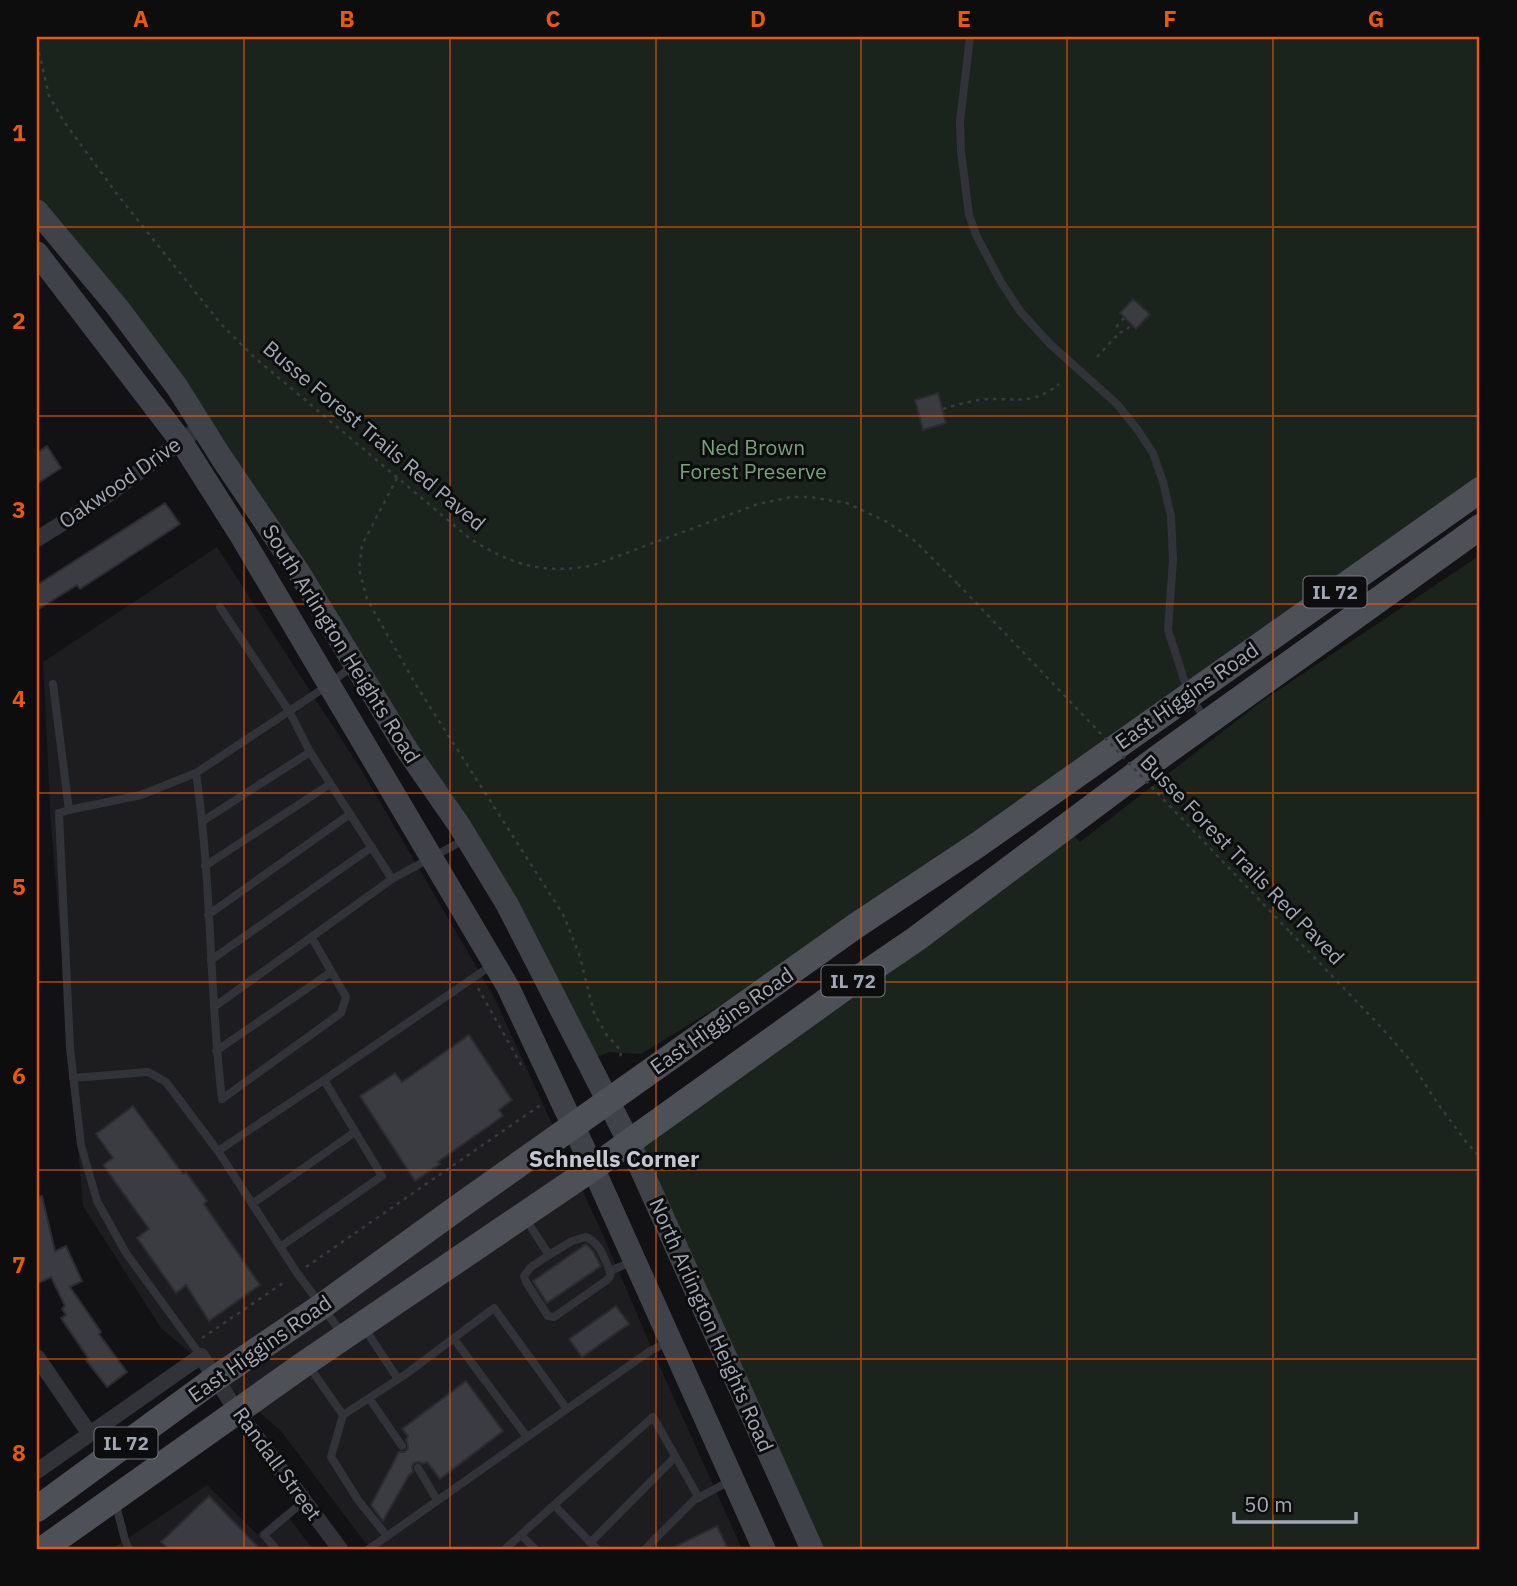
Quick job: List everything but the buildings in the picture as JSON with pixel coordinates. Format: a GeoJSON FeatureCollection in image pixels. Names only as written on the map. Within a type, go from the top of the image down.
{"type":"FeatureCollection","features":[{"type":"Feature","properties":{"kind":"main road","name":"South Arlington Heights Road"},"geometry":{"type":"LineString","coordinates":[[37,211],[88,270],[177,387],[298,571],[407,750],[467,838],[507,904],[608,1101]]}},
{"type":"Feature","properties":{"kind":"main road","name":"South Arlington Heights Road"},"geometry":{"type":"LineString","coordinates":[[37,253],[181,441],[240,534],[508,987],[573,1125]]}},
{"type":"Feature","properties":{"kind":"main road","name":"East Higgins Road"},"geometry":{"type":"LineString","coordinates":[[37,1509],[216,1378],[322,1306],[573,1125],[857,925],[976,846],[1480,490]]}},
{"type":"Feature","properties":{"kind":"main road","name":"East Higgins Road"},"geometry":{"type":"LineString","coordinates":[[43,1549],[307,1362],[593,1168],[836,993],[916,939],[1208,722],[1480,527]]}},
{"type":"Feature","properties":{"kind":"main road","name":"North Arlington Heights Road"},"geometry":{"type":"LineString","coordinates":[[608,1101],[629,1142],[812,1549]]}},
{"type":"Feature","properties":{"kind":"main road","name":"North Arlington Heights Road"},"geometry":{"type":"LineString","coordinates":[[573,1125],[764,1549]]}},
{"type":"Feature","properties":{"kind":"street","name":"Oakwood Drive"},"geometry":{"type":"LineString","coordinates":[[37,539],[106,496],[202,426]]}},
{"type":"Feature","properties":{"kind":"street","name":"Randall Street"},"geometry":{"type":"LineString","coordinates":[[197,1350],[237,1411],[340,1549]]}},
{"type":"Feature","properties":{"kind":"street","name":"East Higgins Road"},"geometry":{"type":"LineString","coordinates":[[37,1471],[197,1350]]}},
{"type":"Feature","properties":{"kind":"street"},"geometry":{"type":"LineString","coordinates":[[37,1357],[89,1433]]}},
{"type":"Feature","properties":{"kind":"lane"},"geometry":{"type":"LineString","coordinates":[[970,37],[960,121],[961,151],[970,215],[977,237],[1020,311],[1050,344],[1117,404],[1153,453],[1171,516],[1173,559],[1168,630],[1189,695],[1208,722]]}},
{"type":"Feature","properties":{"kind":"lane"},"geometry":{"type":"LineString","coordinates":[[220,607],[289,711],[310,752],[392,879]]}},
{"type":"Feature","properties":{"kind":"lane"},"geometry":{"type":"LineString","coordinates":[[197,1350],[126,1254],[97,1200],[81,1145],[70,1048],[59,813],[141,795],[196,773],[355,665]]}},
{"type":"Feature","properties":{"kind":"lane"},"geometry":{"type":"LineString","coordinates":[[53,684],[69,810]]}},
{"type":"Feature","properties":{"kind":"lane"},"geometry":{"type":"LineString","coordinates":[[203,821],[310,752]]}},
{"type":"Feature","properties":{"kind":"lane"},"geometry":{"type":"LineString","coordinates":[[196,773],[203,821],[216,1051],[222,1099],[341,1013],[346,997],[312,938]]}},
{"type":"Feature","properties":{"kind":"lane"},"geometry":{"type":"LineString","coordinates":[[205,866],[330,784]]}},
{"type":"Feature","properties":{"kind":"lane"},"geometry":{"type":"LineString","coordinates":[[208,915],[350,814]]}},
{"type":"Feature","properties":{"kind":"lane"},"geometry":{"type":"LineString","coordinates":[[214,1007],[392,879],[467,838]]}},
{"type":"Feature","properties":{"kind":"lane"},"geometry":{"type":"LineString","coordinates":[[211,960],[372,847]]}},
{"type":"Feature","properties":{"kind":"lane"},"geometry":{"type":"LineString","coordinates":[[218,1151],[494,964]]}},
{"type":"Feature","properties":{"kind":"lane"},"geometry":{"type":"LineString","coordinates":[[216,1051],[331,972]]}},
{"type":"Feature","properties":{"kind":"lane"},"geometry":{"type":"LineString","coordinates":[[74,1078],[148,1072],[166,1082],[218,1151],[313,1297],[353,1331],[398,1379]]}},
{"type":"Feature","properties":{"kind":"lane"},"geometry":{"type":"LineString","coordinates":[[280,1247],[382,1176],[324,1080]]}},
{"type":"Feature","properties":{"kind":"lane"},"geometry":{"type":"LineString","coordinates":[[252,1204],[355,1132]]}},
{"type":"Feature","properties":{"kind":"lane"},"geometry":{"type":"LineString","coordinates":[[523,1216],[549,1255]]}},
{"type":"Feature","properties":{"kind":"lane"},"geometry":{"type":"LineString","coordinates":[[586,1237],[593,1240],[601,1250],[610,1276],[554,1317],[548,1316],[524,1276],[531,1267],[549,1255],[572,1241],[586,1237]]}},
{"type":"Feature","properties":{"kind":"lane"},"geometry":{"type":"LineString","coordinates":[[610,1271],[634,1261]]}},
{"type":"Feature","properties":{"kind":"lane"},"geometry":{"type":"LineString","coordinates":[[387,1536],[358,1500],[331,1457],[343,1415],[398,1379],[494,1308],[567,1409]]}},
{"type":"Feature","properties":{"kind":"lane"},"geometry":{"type":"LineString","coordinates":[[454,1339],[527,1437]]}},
{"type":"Feature","properties":{"kind":"lane"},"geometry":{"type":"LineString","coordinates":[[369,1549],[650,1351],[670,1340]]}},
{"type":"Feature","properties":{"kind":"lane"},"geometry":{"type":"LineString","coordinates":[[307,1362],[343,1415]]}},
{"type":"Feature","properties":{"kind":"lane"},"geometry":{"type":"LineString","coordinates":[[369,1398],[402,1446]]}},
{"type":"Feature","properties":{"kind":"lane"},"geometry":{"type":"LineString","coordinates":[[505,1549],[653,1417],[699,1498]]}},
{"type":"Feature","properties":{"kind":"lane"},"geometry":{"type":"LineString","coordinates":[[554,1505],[593,1546],[676,1457]]}},
{"type":"Feature","properties":{"kind":"lane"},"geometry":{"type":"LineString","coordinates":[[418,1468],[437,1500]]}},
{"type":"Feature","properties":{"kind":"lane"},"geometry":{"type":"LineString","coordinates":[[645,1549],[694,1500],[732,1479]]}},
{"type":"Feature","properties":{"kind":"lane"},"geometry":{"type":"LineString","coordinates":[[114,1499],[130,1549]]}},
{"type":"Feature","properties":{"kind":"lane"},"geometry":{"type":"LineString","coordinates":[[276,1549],[264,1535],[304,1501]]}},
{"type":"Feature","properties":{"kind":"lane"},"geometry":{"type":"LineString","coordinates":[[521,1535],[535,1549]]}},
{"type":"Feature","properties":{"kind":"path","name":"Busse Forest Trails Red Paved"},"geometry":{"type":"LineString","coordinates":[[37,44],[49,96],[65,123],[120,198],[221,324],[254,357],[489,552],[520,565],[536,568],[578,568],[594,565],[758,504],[810,496],[846,503],[887,522],[915,541],[1381,1027],[1408,1058],[1438,1104],[1480,1157]]}},
{"type":"Feature","properties":{"kind":"path"},"geometry":{"type":"LineString","coordinates":[[1120,331],[1117,326],[1124,318]]}},
{"type":"Feature","properties":{"kind":"path"},"geometry":{"type":"LineString","coordinates":[[1097,357],[1120,331],[1124,332],[1131,325]]}},
{"type":"Feature","properties":{"kind":"path"},"geometry":{"type":"LineString","coordinates":[[943,409],[980,400],[1030,400],[1059,384]]}},
{"type":"Feature","properties":{"kind":"path"},"geometry":{"type":"LineString","coordinates":[[397,478],[362,545],[359,569],[367,599],[416,685],[564,916],[580,957],[594,1013],[606,1034],[621,1051],[620,1058]]}},
{"type":"Feature","properties":{"kind":"path"},"geometry":{"type":"LineString","coordinates":[[473,979],[523,1070]]}},
{"type":"Feature","properties":{"kind":"path"},"geometry":{"type":"LineString","coordinates":[[197,1350],[297,1273],[542,1104]]}},
{"type":"Feature","properties":{"kind":"shaded area"},"geometry":{"type":"Polygon","coordinates":[[[217,547],[362,771],[494,997],[742,1549],[370,1549],[281,1431],[161,1328],[83,1206],[51,825],[43,662],[217,547]]]}},
{"type":"Feature","properties":{"kind":"shaded area"},"geometry":{"type":"Polygon","coordinates":[[[207,1485],[257,1534],[284,1512],[313,1549],[112,1549],[207,1485]]]}},
{"type":"Feature","properties":{"kind":"green space","name":"Ned Brown Forest Preserve"},"geometry":{"type":"Polygon","coordinates":[[[37,37],[1480,37],[1480,490],[910,889],[641,1054],[609,1052],[590,1060],[298,571],[37,209],[37,37]]]}},
{"type":"Feature","properties":{"kind":"green space"},"geometry":{"type":"Polygon","coordinates":[[[1480,555],[1480,1549],[817,1549],[629,1142],[1065,827],[1080,842],[1262,701],[1480,555]]]}},
{"type":"Feature","properties":{"kind":"district","name":"Schnells Corner"},"geometry":{"type":"Point","coordinates":[614,1159]}}]}
